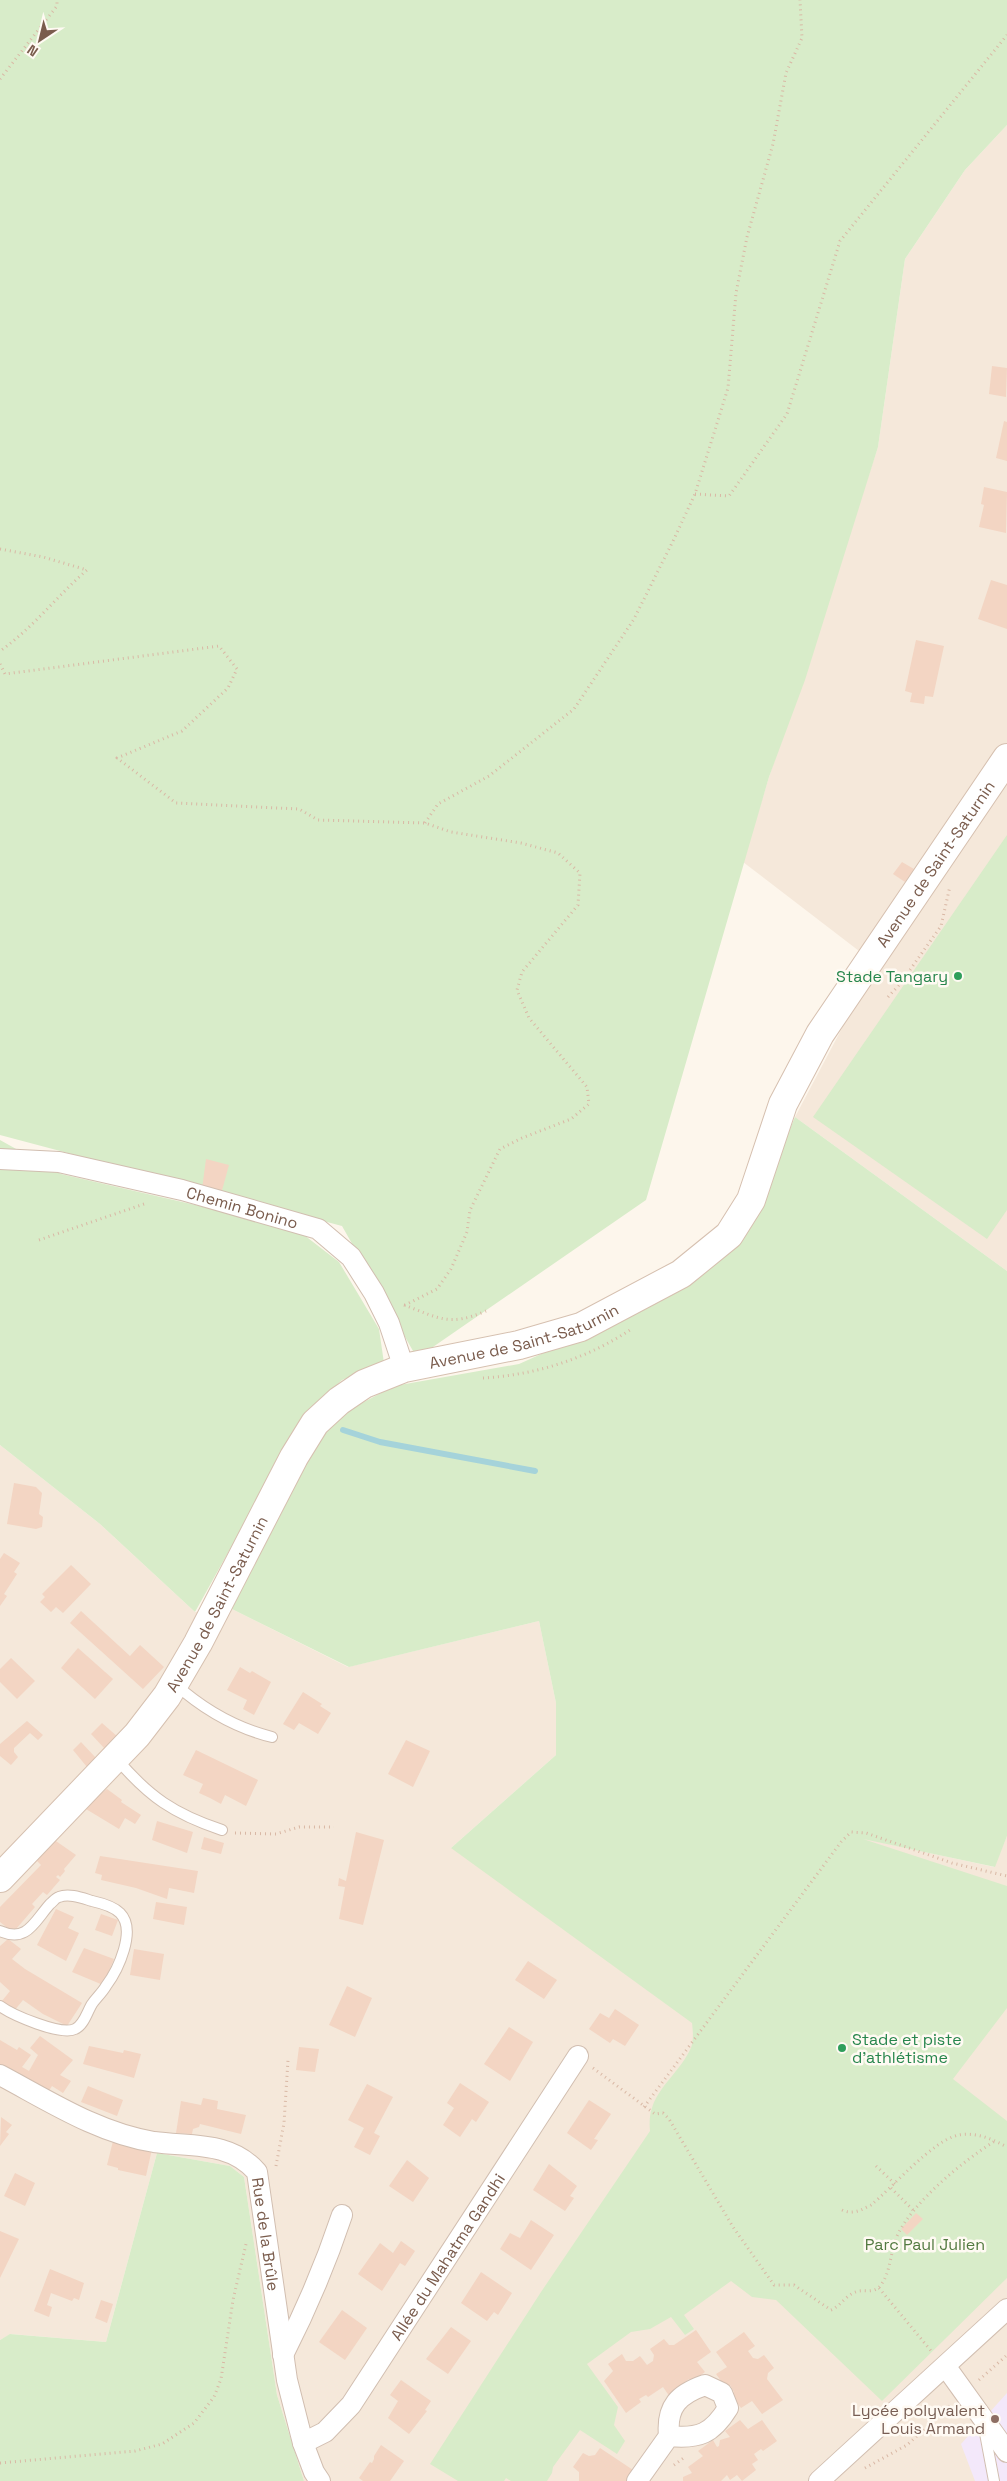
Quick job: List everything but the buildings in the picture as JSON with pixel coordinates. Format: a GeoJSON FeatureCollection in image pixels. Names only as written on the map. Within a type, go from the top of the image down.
{"type":"FeatureCollection","features":[{"type":"Feature","properties":{"kind":"main road","name":"Avenue de Saint-Saturnin"},"geometry":{"type":"LineString","coordinates":[[0,1878],[137,1735],[174,1683],[294,1457],[315,1423],[339,1401],[364,1384],[404,1368],[519,1345],[581,1327],[681,1274],[729,1236],[751,1200],[783,1104],[820,1034],[1007,758]]}},
{"type":"Feature","properties":{"kind":"street","name":"Chemin Bonino"},"geometry":{"type":"LineString","coordinates":[[0,1159],[60,1162],[182,1190],[318,1229],[351,1257],[374,1293],[389,1323],[404,1368]]}},
{"type":"Feature","properties":{"kind":"street","name":"Allée du Mahatma Gandhi"},"geometry":{"type":"LineString","coordinates":[[303,2443],[325,2432],[351,2405],[578,2056]]}},
{"type":"Feature","properties":{"kind":"street","name":"Rue de la Brûle"},"geometry":{"type":"LineString","coordinates":[[0,2075],[106,2130],[152,2141],[228,2150],[246,2159],[257,2172],[287,2380],[303,2443],[314,2472],[320,2481]]}},
{"type":"Feature","properties":{"kind":"street"},"geometry":{"type":"LineString","coordinates":[[283,2355],[328,2256],[342,2215]]}},
{"type":"Feature","properties":{"kind":"street"},"geometry":{"type":"LineString","coordinates":[[819,2481],[946,2367],[1007,2309]]}},
{"type":"Feature","properties":{"kind":"street"},"geometry":{"type":"LineString","coordinates":[[946,2367],[1007,2452]]}},
{"type":"Feature","properties":{"kind":"street"},"geometry":{"type":"LineString","coordinates":[[638,2481],[669,2436]]}},
{"type":"Feature","properties":{"kind":"lane"},"geometry":{"type":"LineString","coordinates":[[174,1683],[206,1708],[235,1724],[272,1737]]}},
{"type":"Feature","properties":{"kind":"lane"},"geometry":{"type":"LineString","coordinates":[[115,1758],[144,1790],[172,1809],[191,1819],[222,1830]]}},
{"type":"Feature","properties":{"kind":"lane"},"geometry":{"type":"LineString","coordinates":[[0,1931],[19,1936],[26,1932],[57,1897],[69,1895],[104,1904],[119,1913],[126,1922],[124,1952],[116,1972],[92,2003],[82,2023],[75,2029],[64,2030],[44,2026],[0,2006]]}},
{"type":"Feature","properties":{"kind":"lane"},"geometry":{"type":"LineString","coordinates":[[982,2417],[994,2481]]}},
{"type":"Feature","properties":{"kind":"path"},"geometry":{"type":"LineString","coordinates":[[0,79],[57,6],[57,0]]}},
{"type":"Feature","properties":{"kind":"path"},"geometry":{"type":"LineString","coordinates":[[425,823],[438,804],[488,776],[574,709],[634,619],[694,494],[728,388],[736,292],[747,238],[773,144],[786,73],[802,38],[800,0]]}},
{"type":"Feature","properties":{"kind":"path"},"geometry":{"type":"LineString","coordinates":[[694,494],[729,496],[787,414],[840,241],[1007,35]]}},
{"type":"Feature","properties":{"kind":"path"},"geometry":{"type":"LineString","coordinates":[[0,549],[43,557],[87,570],[59,595],[22,636],[0,651]]}},
{"type":"Feature","properties":{"kind":"path"},"geometry":{"type":"LineString","coordinates":[[0,664],[5,674],[219,646],[237,669],[228,688],[182,731],[116,758],[176,803],[299,809],[318,820],[425,823],[451,832],[521,843],[558,853],[580,873],[578,905],[522,972],[517,990],[529,1018],[587,1087],[589,1104],[572,1120],[522,1138],[500,1150],[470,1210],[467,1232],[450,1269],[437,1289],[404,1305],[389,1323]]}},
{"type":"Feature","properties":{"kind":"path"},"geometry":{"type":"LineString","coordinates":[[888,997],[912,969],[941,926],[951,880]]}},
{"type":"Feature","properties":{"kind":"path"},"geometry":{"type":"LineString","coordinates":[[39,1240],[133,1206],[150,1203]]}},
{"type":"Feature","properties":{"kind":"path"},"geometry":{"type":"LineString","coordinates":[[404,1305],[447,1321],[466,1320],[486,1311]]}},
{"type":"Feature","properties":{"kind":"path"},"geometry":{"type":"LineString","coordinates":[[222,1830],[237,1834],[276,1834],[300,1827],[334,1826]]}},
{"type":"Feature","properties":{"kind":"path"},"geometry":{"type":"LineString","coordinates":[[644,2107],[841,1842],[851,1832],[866,1833],[952,1863],[1007,1876]]}},
{"type":"Feature","properties":{"kind":"path"},"geometry":{"type":"LineString","coordinates":[[578,2056],[644,2107],[655,2114],[663,2113],[669,2119],[733,2228],[774,2285],[794,2285],[831,2310],[858,2291],[868,2292],[879,2288],[886,2278],[896,2238],[905,2221],[972,2156],[995,2141]]}},
{"type":"Feature","properties":{"kind":"path"},"geometry":{"type":"LineString","coordinates":[[260,2192],[273,2174],[278,2160],[288,2060]]}},
{"type":"Feature","properties":{"kind":"path"},"geometry":{"type":"LineString","coordinates":[[842,2210],[858,2212],[871,2205],[940,2144],[958,2135],[981,2135],[1007,2147]]}},
{"type":"Feature","properties":{"kind":"path"},"geometry":{"type":"LineString","coordinates":[[876,2166],[895,2184]]}},
{"type":"Feature","properties":{"kind":"path"},"geometry":{"type":"LineString","coordinates":[[891,2188],[914,2211]]}},
{"type":"Feature","properties":{"kind":"path"},"geometry":{"type":"LineString","coordinates":[[0,2463],[135,2451],[162,2444],[194,2423],[214,2397],[221,2379],[233,2300],[246,2241]]}},
{"type":"Feature","properties":{"kind":"path"},"geometry":{"type":"LineString","coordinates":[[879,2288],[946,2367]]}},
{"type":"Feature","properties":{"kind":"path"},"geometry":{"type":"LineString","coordinates":[[862,2470],[907,2445],[1007,2355]]}},
{"type":"Feature","properties":{"kind":"shaded area"},"geometry":{"type":"Polygon","coordinates":[[[1007,125],[1007,1271],[795,1117],[876,964],[743,862],[769,777],[878,447],[905,259],[965,170],[1007,125]]]}},
{"type":"Feature","properties":{"kind":"shaded area"},"geometry":{"type":"Polygon","coordinates":[[[0,1445],[100,1524],[195,1612],[230,1608],[348,1667],[539,1621],[556,1703],[556,1755],[451,1848],[856,1837],[994,1867],[1007,1836],[1007,2481],[304,2481],[277,2395],[244,2177],[230,2166],[157,2153],[106,2342],[11,2334],[0,2340],[0,1445]]]}},
{"type":"Feature","properties":{"kind":"shaded area","name":"Lycée polyvalent Louis Armand"},"geometry":{"type":"Polygon","coordinates":[[[1007,2393],[1007,2481],[975,2481],[961,2444],[1007,2393]]]}},
{"type":"Feature","properties":{"kind":"green space"},"geometry":{"type":"Polygon","coordinates":[[[0,0],[1007,0],[1007,125],[965,170],[905,259],[878,447],[805,680],[769,777],[646,1200],[417,1358],[342,1226],[0,1135],[0,0]]]}},
{"type":"Feature","properties":{"kind":"green space","name":"Stade Tangary"},"geometry":{"type":"Polygon","coordinates":[[[1007,835],[1007,1210],[987,1239],[813,1117],[1007,835]]]}},
{"type":"Feature","properties":{"kind":"green space","name":"Parc Paul Julien"},"geometry":{"type":"Polygon","coordinates":[[[795,1117],[1007,1271],[1007,1836],[995,1867],[863,1839],[1007,1886],[1007,2008],[953,2079],[1007,2121],[1007,2278],[882,2401],[776,2300],[752,2297],[731,2281],[684,2315],[694,2329],[685,2335],[671,2317],[650,2329],[631,2332],[587,2364],[618,2407],[614,2425],[625,2441],[617,2454],[580,2430],[553,2467],[547,2481],[511,2481],[506,2478],[504,2481],[458,2481],[430,2464],[541,2292],[650,2131],[652,2107],[663,2088],[684,2061],[691,2047],[693,2037],[692,2023],[451,1848],[556,1755],[556,1703],[539,1621],[349,1667],[230,1608],[314,1441],[347,1411],[394,1386],[519,1364],[588,1333],[671,1288],[769,1179],[795,1117]]]}},
{"type":"Feature","properties":{"kind":"green space"},"geometry":{"type":"Polygon","coordinates":[[[0,1140],[61,1174],[295,1228],[339,1262],[379,1329],[384,1363],[342,1380],[305,1414],[195,1612],[100,1524],[0,1445],[0,1140]]]}},
{"type":"Feature","properties":{"kind":"green space"},"geometry":{"type":"Polygon","coordinates":[[[157,2153],[230,2166],[244,2177],[277,2395],[304,2481],[0,2481],[0,2340],[10,2334],[106,2342],[157,2153]]]}},
{"type":"Feature","properties":{"kind":"waterway"},"geometry":{"type":"LineString","coordinates":[[343,1430],[380,1442],[535,1471]]}},
{"type":"Feature","properties":{"kind":"place","name":"Stade Tangary"},"geometry":{"type":"Point","coordinates":[958,976]}},
{"type":"Feature","properties":{"kind":"place","name":"Stade et piste d'athlétisme"},"geometry":{"type":"Point","coordinates":[842,2048]}},
{"type":"Feature","properties":{"kind":"place","name":"Lycée polyvalent Louis Armand"},"geometry":{"type":"Point","coordinates":[995,2419]}}]}
